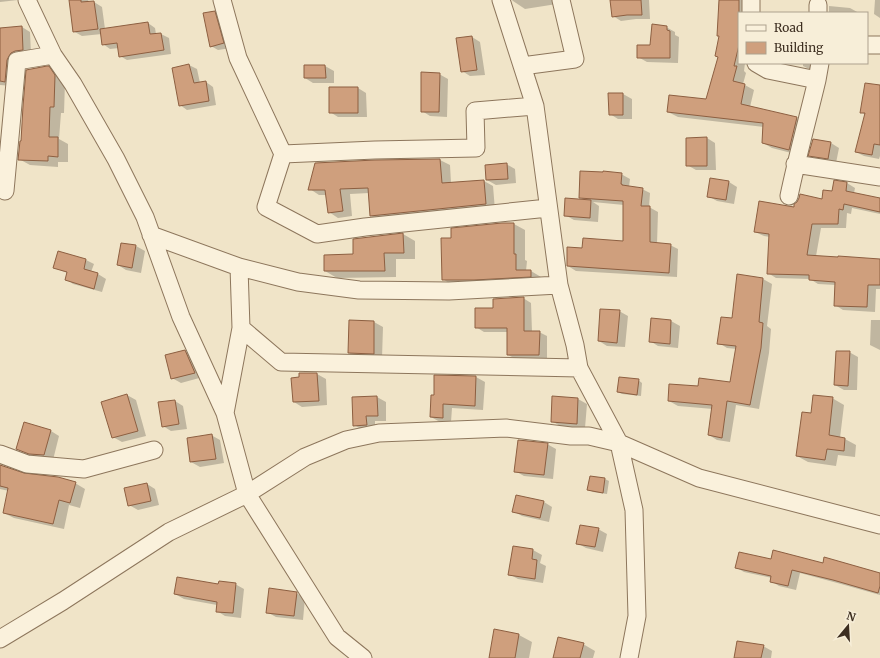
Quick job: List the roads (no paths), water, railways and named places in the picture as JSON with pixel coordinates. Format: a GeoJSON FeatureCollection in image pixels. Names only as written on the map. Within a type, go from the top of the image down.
{"type":"FeatureCollection","features":[{"type":"Feature","properties":{"kind":"street"},"geometry":{"type":"LineString","coordinates":[[27,0],[52,55],[73,84],[116,159],[145,217],[181,317],[225,413],[247,494],[337,637],[363,658]]}},
{"type":"Feature","properties":{"kind":"street"},"geometry":{"type":"LineString","coordinates":[[222,0],[238,58],[283,154],[266,207],[317,234],[366,227],[548,208]]}},
{"type":"Feature","properties":{"kind":"street"},"geometry":{"type":"LineString","coordinates":[[500,0],[535,106],[559,285],[575,345],[579,368],[619,442],[634,510],[636,616],[629,658]]}},
{"type":"Feature","properties":{"kind":"street"},"geometry":{"type":"LineString","coordinates":[[522,66],[575,59],[561,0]]}},
{"type":"Feature","properties":{"kind":"street"},"geometry":{"type":"LineString","coordinates":[[751,0],[751,12]]}},
{"type":"Feature","properties":{"kind":"street"},"geometry":{"type":"LineString","coordinates":[[868,45],[880,45]]}},
{"type":"Feature","properties":{"kind":"street"},"geometry":{"type":"LineString","coordinates":[[5,191],[17,61],[52,55]]}},
{"type":"Feature","properties":{"kind":"street"},"geometry":{"type":"LineString","coordinates":[[758,64],[768,70],[817,80]]}},
{"type":"Feature","properties":{"kind":"street"},"geometry":{"type":"LineString","coordinates":[[788,196],[820,64]]}},
{"type":"Feature","properties":{"kind":"street"},"geometry":{"type":"LineString","coordinates":[[283,154],[476,148],[475,111],[535,106]]}},
{"type":"Feature","properties":{"kind":"street"},"geometry":{"type":"LineString","coordinates":[[795,164],[880,177]]}},
{"type":"Feature","properties":{"kind":"street"},"geometry":{"type":"LineString","coordinates":[[151,234],[239,267],[298,282],[359,290],[449,291],[559,285]]}},
{"type":"Feature","properties":{"kind":"street"},"geometry":{"type":"LineString","coordinates":[[225,413],[241,328],[239,267]]}},
{"type":"Feature","properties":{"kind":"street"},"geometry":{"type":"LineString","coordinates":[[241,328],[281,362],[579,368]]}},
{"type":"Feature","properties":{"kind":"street"},"geometry":{"type":"LineString","coordinates":[[0,639],[63,602],[169,532],[247,494],[305,457],[346,440],[379,433],[506,428],[571,436],[589,436],[619,442],[699,478],[880,525]]}},
{"type":"Feature","properties":{"kind":"street"},"geometry":{"type":"LineString","coordinates":[[0,454],[27,464],[84,469],[154,450]]}}]}
